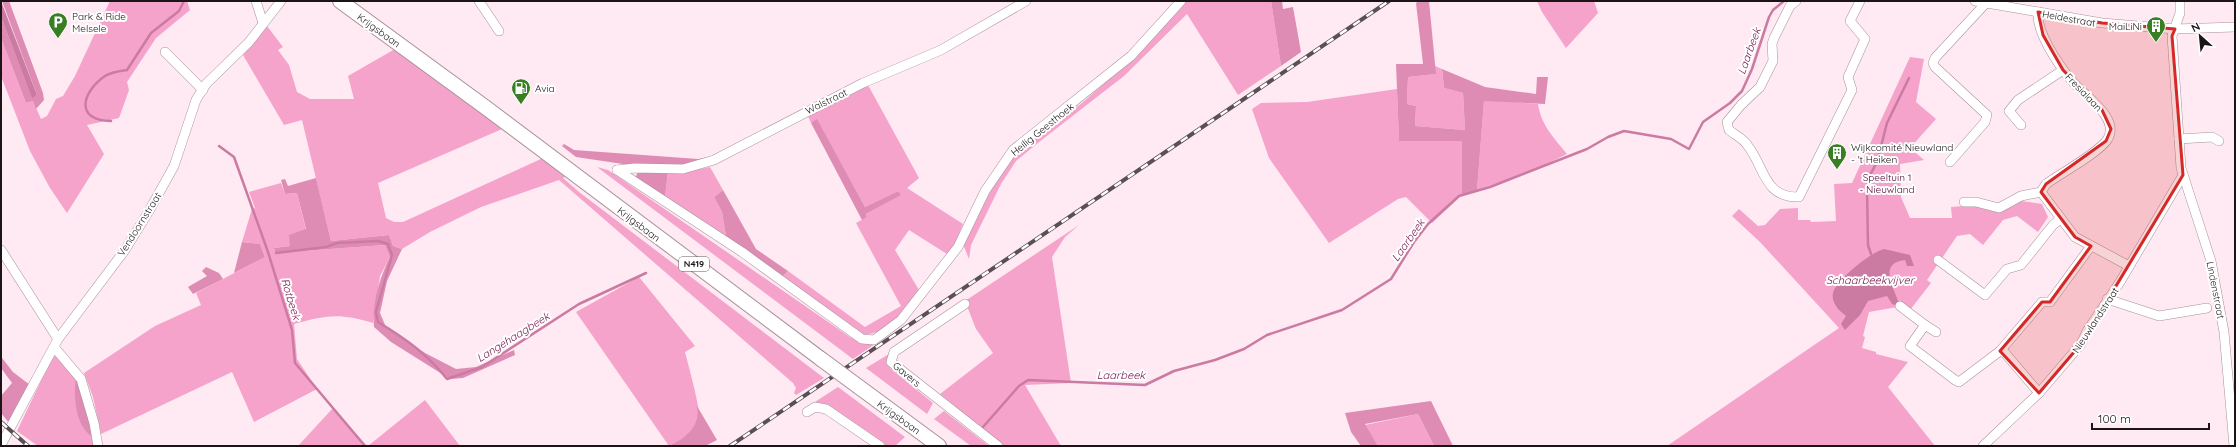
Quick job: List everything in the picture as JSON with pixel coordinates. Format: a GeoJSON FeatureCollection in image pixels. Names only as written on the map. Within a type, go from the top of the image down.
{"type":"FeatureCollection","features":[{"type":"Feature","properties":{"kind":"main road","name":"Krijgsbaan"},"geometry":{"type":"LineString","coordinates":[[340,1],[485,107],[939,446]]}},
{"type":"Feature","properties":{"kind":"street"},"geometry":{"type":"LineString","coordinates":[[256,1],[263,23]]}},
{"type":"Feature","properties":{"kind":"street","name":"Vendoornstraat"},"geometry":{"type":"LineString","coordinates":[[1,445],[56,343],[125,250],[149,211],[174,166],[196,100],[203,90],[249,42],[281,1]]}},
{"type":"Feature","properties":{"kind":"street"},"geometry":{"type":"LineString","coordinates":[[479,1],[499,31]]}},
{"type":"Feature","properties":{"kind":"street","name":"Walstraat"},"geometry":{"type":"LineString","coordinates":[[862,339],[742,252],[617,170],[634,168],[683,169],[714,160],[863,83],[941,50],[1026,1]]}},
{"type":"Feature","properties":{"kind":"street","name":"Heilig Geesthoek"},"geometry":{"type":"LineString","coordinates":[[862,339],[874,340],[887,332],[905,314],[958,247],[985,191],[1013,150],[1131,56],[1181,1]]}},
{"type":"Feature","properties":{"kind":"street"},"geometry":{"type":"LineString","coordinates":[[1796,1],[1790,6],[1774,38],[1772,44],[1773,61],[1760,87],[1730,117],[1728,126],[1732,133],[1743,139],[1749,147],[1767,182],[1782,195],[1799,197],[1852,90],[1848,77],[1865,39],[1850,21],[1860,1]]}},
{"type":"Feature","properties":{"kind":"street","name":"Heidestraat"},"geometry":{"type":"LineString","coordinates":[[1975,1],[2102,23],[2175,29],[2235,27]]}},
{"type":"Feature","properties":{"kind":"street","name":"Lindenstraat"},"geometry":{"type":"LineString","coordinates":[[2180,1],[2180,13],[2172,36],[2183,175],[2211,261],[2224,332],[2234,446]]}},
{"type":"Feature","properties":{"kind":"street"},"geometry":{"type":"LineString","coordinates":[[1950,162],[1985,122],[1987,115],[1935,67],[1933,63],[1935,58],[1986,3]]}},
{"type":"Feature","properties":{"kind":"street","name":"Fresialaan"},"geometry":{"type":"LineString","coordinates":[[2038,12],[2037,21],[2043,35],[2063,70],[2072,81],[2102,110],[2109,121],[2111,129],[2106,141],[2046,184],[2041,192]]}},
{"type":"Feature","properties":{"kind":"street"},"geometry":{"type":"LineString","coordinates":[[165,52],[203,90]]}},
{"type":"Feature","properties":{"kind":"street"},"geometry":{"type":"LineString","coordinates":[[2021,126],[2009,111],[2018,100],[2063,70]]}},
{"type":"Feature","properties":{"kind":"street"},"geometry":{"type":"LineString","coordinates":[[2179,139],[2212,137],[2219,141]]}},
{"type":"Feature","properties":{"kind":"street","name":"Nieuwlandstraat"},"geometry":{"type":"LineString","coordinates":[[1983,446],[2039,393],[2081,344],[2183,175]]}},
{"type":"Feature","properties":{"kind":"street"},"geometry":{"type":"LineString","coordinates":[[1964,202],[1976,202],[1999,208],[2021,196],[2041,192],[2060,220],[2075,237],[2129,266]]}},
{"type":"Feature","properties":{"kind":"street"},"geometry":{"type":"LineString","coordinates":[[1938,260],[1985,295],[2007,269],[2021,265],[2053,225],[2060,220]]}},
{"type":"Feature","properties":{"kind":"street"},"geometry":{"type":"LineString","coordinates":[[1925,325],[1910,346],[1959,382],[2000,351],[2042,302],[2050,302],[2091,246]]}},
{"type":"Feature","properties":{"kind":"street"},"geometry":{"type":"LineString","coordinates":[[1,250],[56,343],[81,379],[94,423],[98,446]]}},
{"type":"Feature","properties":{"kind":"street"},"geometry":{"type":"LineString","coordinates":[[2107,299],[2159,316],[2207,308]]}},
{"type":"Feature","properties":{"kind":"street","name":"Gavers"},"geometry":{"type":"LineString","coordinates":[[965,304],[894,352],[891,362],[998,446]]}},
{"type":"Feature","properties":{"kind":"street"},"geometry":{"type":"LineString","coordinates":[[1900,306],[1936,332]]}},
{"type":"Feature","properties":{"kind":"street"},"geometry":{"type":"LineString","coordinates":[[2000,351],[2004,353],[2039,393]]}},
{"type":"Feature","properties":{"kind":"street"},"geometry":{"type":"LineString","coordinates":[[807,412],[815,407],[826,409],[880,446]]}},
{"type":"Feature","properties":{"kind":"highlighted area"},"geometry":{"type":"Polygon","coordinates":[[[2038,12],[2102,23],[2175,29],[2172,36],[2183,175],[2081,344],[2039,393],[2000,351],[2042,302],[2050,302],[2091,246],[2075,237],[2041,192],[2046,184],[2106,141],[2111,129],[2102,110],[2063,70],[2043,35],[2038,12]]]}},
{"type":"Feature","properties":{"kind":"green space"},"geometry":{"type":"Polygon","coordinates":[[[110,1],[187,1],[190,10],[156,38],[127,82],[129,90],[119,118],[87,125],[104,154],[67,213],[50,188],[30,151],[1,76],[1,38],[26,103],[33,101],[41,119],[47,116],[56,99],[63,96],[75,76],[110,1]]]}},
{"type":"Feature","properties":{"kind":"green space"},"geometry":{"type":"Polygon","coordinates":[[[1186,1],[1271,1],[1281,66],[1238,95],[1187,14],[1124,76],[1016,161],[1001,184],[971,245],[969,259],[963,244],[1000,173],[1018,150],[1082,103],[1131,60],[1186,1]]]}},
{"type":"Feature","properties":{"kind":"green space"},"geometry":{"type":"Polygon","coordinates":[[[1537,1],[1594,1],[1598,13],[1566,48],[1542,12],[1537,1]]]}},
{"type":"Feature","properties":{"kind":"green space"},"geometry":{"type":"Polygon","coordinates":[[[267,26],[283,47],[278,50],[289,65],[297,92],[310,99],[354,99],[348,76],[395,49],[502,129],[378,183],[386,218],[394,222],[403,222],[543,158],[565,177],[563,178],[579,192],[824,378],[796,395],[794,393],[796,388],[793,383],[559,180],[481,207],[430,232],[402,249],[393,246],[389,235],[331,241],[302,120],[284,125],[243,55],[267,26]]]}},
{"type":"Feature","properties":{"kind":"green space","name":"Speeltuin 1 - Nieuwland"},"geometry":{"type":"Polygon","coordinates":[[[1910,57],[1924,59],[1916,102],[1936,119],[1910,148],[1924,160],[1900,164],[1901,197],[1910,218],[1952,218],[1951,207],[1977,205],[1996,211],[2005,210],[2021,201],[2042,204],[2048,217],[2038,232],[2017,216],[2003,220],[1983,245],[1970,234],[1957,236],[1927,280],[1931,283],[1910,310],[1903,306],[1869,312],[1863,336],[1865,337],[1862,348],[1876,352],[1876,354],[1908,362],[1888,387],[1935,446],[1667,446],[1839,328],[1760,242],[1732,216],[1739,209],[1758,226],[1765,225],[1780,209],[1798,208],[1798,220],[1810,220],[1811,222],[1836,221],[1834,184],[1852,183],[1910,57]]]}},
{"type":"Feature","properties":{"kind":"green space"},"geometry":{"type":"Polygon","coordinates":[[[1435,66],[1442,69],[1444,88],[1463,93],[1465,130],[1415,126],[1416,106],[1407,104],[1408,77],[1435,74],[1435,66]]]}},
{"type":"Feature","properties":{"kind":"green space"},"geometry":{"type":"Polygon","coordinates":[[[868,85],[919,178],[907,188],[963,224],[954,246],[947,254],[909,230],[895,250],[919,290],[896,319],[881,330],[872,334],[863,335],[783,276],[788,271],[865,327],[901,306],[856,223],[867,217],[866,214],[900,195],[898,191],[865,207],[817,120],[811,123],[808,116],[868,85]]]}},
{"type":"Feature","properties":{"kind":"green space"},"geometry":{"type":"Polygon","coordinates":[[[1397,89],[1399,141],[1462,141],[1462,195],[1432,223],[1406,197],[1398,199],[1329,243],[1269,158],[1252,109],[1261,103],[1307,102],[1397,89]]]}},
{"type":"Feature","properties":{"kind":"green space"},"geometry":{"type":"Polygon","coordinates":[[[1484,100],[1538,104],[1545,125],[1567,154],[1530,172],[1477,190],[1484,100]]]}},
{"type":"Feature","properties":{"kind":"green space"},"geometry":{"type":"Polygon","coordinates":[[[597,167],[608,170],[850,337],[861,342],[875,344],[853,359],[597,167]]]}},
{"type":"Feature","properties":{"kind":"green space"},"geometry":{"type":"Polygon","coordinates":[[[710,167],[723,190],[714,197],[722,212],[726,236],[665,197],[668,172],[685,172],[710,167]]]}},
{"type":"Feature","properties":{"kind":"green space"},"geometry":{"type":"Polygon","coordinates":[[[281,183],[285,194],[297,193],[306,230],[290,246],[274,248],[275,253],[385,245],[390,257],[380,276],[373,323],[334,316],[294,324],[297,359],[317,389],[254,422],[232,372],[101,434],[93,397],[84,373],[155,326],[201,305],[196,293],[265,257],[260,244],[242,242],[252,209],[255,208],[249,192],[281,183]]]}},
{"type":"Feature","properties":{"kind":"green space"},"geometry":{"type":"Polygon","coordinates":[[[1079,225],[1065,237],[1052,257],[1071,383],[1025,385],[1061,446],[1004,446],[940,394],[993,353],[976,329],[965,301],[1079,225]]]}},
{"type":"Feature","properties":{"kind":"green space"},"geometry":{"type":"Polygon","coordinates":[[[639,277],[695,346],[685,352],[696,395],[699,411],[698,421],[692,431],[669,446],[576,312],[639,277]]]}},
{"type":"Feature","properties":{"kind":"green space"},"geometry":{"type":"Polygon","coordinates":[[[889,354],[887,362],[890,368],[933,403],[927,414],[866,368],[889,354]]]}},
{"type":"Feature","properties":{"kind":"green space"},"geometry":{"type":"Polygon","coordinates":[[[55,356],[76,376],[79,405],[89,428],[94,446],[38,446],[17,431],[52,358],[55,356]]]}},
{"type":"Feature","properties":{"kind":"green space"},"geometry":{"type":"Polygon","coordinates":[[[838,387],[905,437],[895,446],[887,446],[827,405],[821,403],[804,409],[838,387]]]}},
{"type":"Feature","properties":{"kind":"green space"},"geometry":{"type":"Polygon","coordinates":[[[425,400],[460,446],[368,446],[425,400]]]}},
{"type":"Feature","properties":{"kind":"green space"},"geometry":{"type":"Polygon","coordinates":[[[333,408],[367,446],[298,446],[333,408]]]}},
{"type":"Feature","properties":{"kind":"green space"},"geometry":{"type":"Polygon","coordinates":[[[944,411],[989,446],[971,446],[934,419],[944,411]]]}},
{"type":"Feature","properties":{"kind":"green space"},"geometry":{"type":"Polygon","coordinates":[[[1418,414],[1434,446],[1378,446],[1365,425],[1418,414]]]}},
{"type":"Feature","properties":{"kind":"shaded area"},"geometry":{"type":"Polygon","coordinates":[[[2,1],[9,1],[43,93],[44,100],[36,109],[33,101],[26,103],[1,38],[1,17],[32,97],[37,95],[2,1]]]}},
{"type":"Feature","properties":{"kind":"shaded area"},"geometry":{"type":"Polygon","coordinates":[[[1271,1],[1282,1],[1283,9],[1293,7],[1301,52],[1281,66],[1271,1]]]}},
{"type":"Feature","properties":{"kind":"shaded area"},"geometry":{"type":"Polygon","coordinates":[[[1419,1],[1429,1],[1436,74],[1408,77],[1407,104],[1416,106],[1415,126],[1465,130],[1463,93],[1444,88],[1442,69],[1485,87],[1536,94],[1537,77],[1548,77],[1545,104],[1484,101],[1477,190],[1462,195],[1462,141],[1399,141],[1396,64],[1423,64],[1416,3],[1419,1]]]}},
{"type":"Feature","properties":{"kind":"shaded area"},"geometry":{"type":"Polygon","coordinates":[[[817,119],[865,207],[898,191],[901,195],[866,214],[867,217],[862,220],[811,123],[817,119]]]}},
{"type":"Feature","properties":{"kind":"shaded area"},"geometry":{"type":"Polygon","coordinates":[[[564,144],[574,150],[698,159],[709,157],[687,165],[623,164],[576,157],[562,146],[564,144]]]}},
{"type":"Feature","properties":{"kind":"shaded area"},"geometry":{"type":"Polygon","coordinates":[[[638,172],[668,172],[665,197],[635,178],[638,172]]]}},
{"type":"Feature","properties":{"kind":"shaded area"},"geometry":{"type":"Polygon","coordinates":[[[316,178],[331,241],[389,235],[393,246],[402,249],[387,281],[380,313],[386,327],[425,353],[456,369],[476,367],[514,350],[515,355],[463,378],[450,379],[391,342],[374,327],[374,309],[377,291],[390,257],[385,245],[275,253],[274,248],[290,246],[289,235],[306,229],[297,193],[285,194],[281,180],[285,179],[288,186],[316,178]]]}},
{"type":"Feature","properties":{"kind":"shaded area"},"geometry":{"type":"Polygon","coordinates":[[[723,190],[756,249],[788,271],[783,276],[726,236],[722,212],[714,197],[723,190]]]}},
{"type":"Feature","properties":{"kind":"shaded area"},"geometry":{"type":"Polygon","coordinates":[[[242,242],[260,244],[265,257],[234,273],[242,242]]]}},
{"type":"Feature","properties":{"kind":"shaded area"},"geometry":{"type":"Polygon","coordinates":[[[206,267],[219,273],[223,279],[193,294],[188,287],[207,276],[202,271],[206,267]]]}},
{"type":"Feature","properties":{"kind":"shaded area"},"geometry":{"type":"Polygon","coordinates":[[[2,358],[13,372],[30,385],[10,424],[1,413],[1,396],[12,383],[1,368],[2,358]]]}},
{"type":"Feature","properties":{"kind":"shaded area"},"geometry":{"type":"Polygon","coordinates":[[[76,376],[79,382],[93,437],[82,426],[79,418],[75,401],[76,376]]]}},
{"type":"Feature","properties":{"kind":"shaded area"},"geometry":{"type":"Polygon","coordinates":[[[1431,401],[1453,446],[1434,446],[1418,414],[1365,424],[1378,446],[1361,446],[1351,432],[1345,413],[1431,401]]]}},
{"type":"Feature","properties":{"kind":"shaded area"},"geometry":{"type":"Polygon","coordinates":[[[697,406],[717,440],[705,446],[669,446],[686,435],[694,426],[697,420],[697,406]]]}},
{"type":"Feature","properties":{"kind":"water"},"geometry":{"type":"Polygon","coordinates":[[[1,1],[37,95],[32,98],[1,17],[1,1]]]}},
{"type":"Feature","properties":{"kind":"water","name":"Schaarbeekvijver"},"geometry":{"type":"Polygon","coordinates":[[[1884,249],[1910,255],[1914,266],[1907,266],[1905,260],[1896,262],[1891,266],[1890,278],[1899,304],[1898,306],[1892,304],[1887,296],[1868,301],[1860,315],[1845,330],[1841,324],[1846,316],[1834,303],[1833,293],[1840,281],[1855,267],[1871,255],[1884,249]]]}},
{"type":"Feature","properties":{"kind":"waterway","name":"Rotbeek"},"geometry":{"type":"LineString","coordinates":[[111,121],[91,116],[87,110],[87,97],[91,89],[105,76],[127,70],[151,33],[179,11],[184,1]]}},
{"type":"Feature","properties":{"kind":"waterway","name":"Laarbeek"},"geometry":{"type":"LineString","coordinates":[[983,427],[1019,386],[1028,380],[1145,385],[1174,371],[1215,360],[1244,349],[1267,335],[1342,310],[1391,279],[1414,242],[1428,224],[1459,196],[1490,187],[1587,149],[1608,137],[1624,131],[1671,139],[1689,149],[1703,122],[1730,103],[1742,91],[1752,69],[1769,17],[1773,10],[1784,1]]}},
{"type":"Feature","properties":{"kind":"waterway"},"geometry":{"type":"LineString","coordinates":[[1871,254],[1868,245],[1867,189],[1869,177],[1877,162],[1887,123],[1909,78]]}},
{"type":"Feature","properties":{"kind":"waterway","name":"Rotbeek"},"geometry":{"type":"LineString","coordinates":[[219,146],[234,157],[268,252],[292,330],[295,363],[365,446]]}},
{"type":"Feature","properties":{"kind":"waterway","name":"Langehaagbeek"},"geometry":{"type":"LineString","coordinates":[[276,253],[326,247],[337,243],[378,241],[388,244],[392,255],[376,312],[378,322],[398,334],[415,347],[447,379],[482,367],[579,304],[646,273]]}},
{"type":"Feature","properties":{"kind":"railway"},"geometry":{"type":"LineString","coordinates":[[730,446],[1389,1]]}},
{"type":"Feature","properties":{"kind":"railway"},"geometry":{"type":"LineString","coordinates":[[1,422],[28,446]]}},
{"type":"Feature","properties":{"kind":"place","name":"Park & Ride Melsele"},"geometry":{"type":"Point","coordinates":[58,39]}},
{"type":"Feature","properties":{"kind":"place","name":"MaiLiNi"},"geometry":{"type":"Point","coordinates":[2156,43]}},
{"type":"Feature","properties":{"kind":"place","name":"Avia"},"geometry":{"type":"Point","coordinates":[521,105]}},
{"type":"Feature","properties":{"kind":"place","name":"Wijkcomité Nieuwland - 't Heiken"},"geometry":{"type":"Point","coordinates":[1837,170]}}]}
